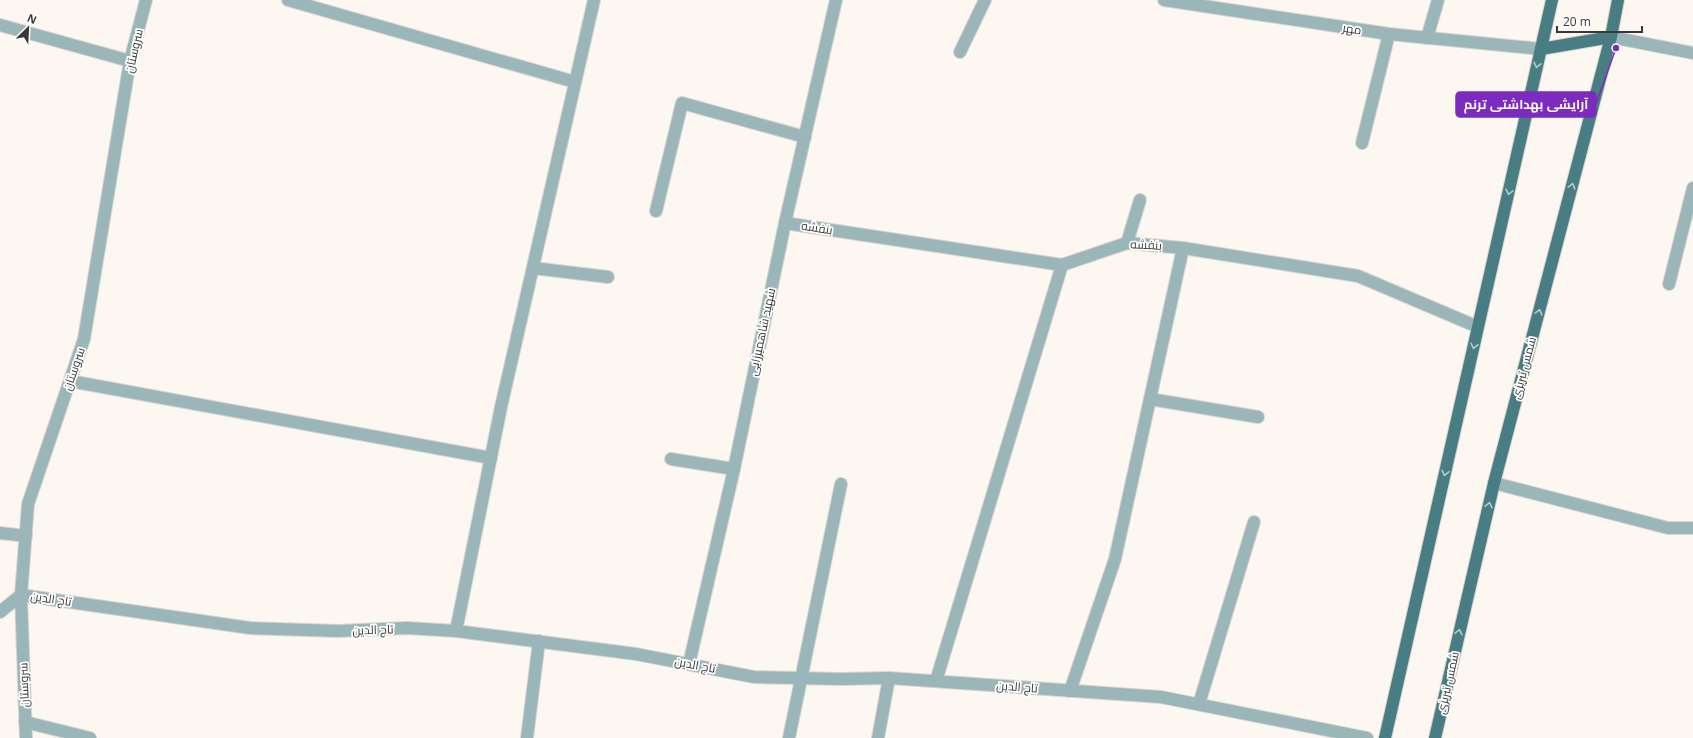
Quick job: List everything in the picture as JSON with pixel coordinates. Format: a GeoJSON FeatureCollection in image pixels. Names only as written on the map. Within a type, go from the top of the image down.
{"type":"FeatureCollection","features":[{"type":"Feature","properties":{"kind":"main road"},"geometry":{"type":"LineString","coordinates":[[1385,738],[1552,0]]}},
{"type":"Feature","properties":{"kind":"main road","name":"شمس تبریزی"},"geometry":{"type":"LineString","coordinates":[[1435,738],[1494,483],[1611,37],[1618,0]]}},
{"type":"Feature","properties":{"kind":"main road"},"geometry":{"type":"LineString","coordinates":[[1541,48],[1611,37]]}},
{"type":"Feature","properties":{"kind":"street","name":"سروستان"},"geometry":{"type":"LineString","coordinates":[[26,738],[21,595],[28,504],[84,339],[130,61],[146,0]]}},
{"type":"Feature","properties":{"kind":"street"},"geometry":{"type":"LineString","coordinates":[[288,0],[575,82]]}},
{"type":"Feature","properties":{"kind":"street"},"geometry":{"type":"LineString","coordinates":[[456,631],[491,458],[594,0]]}},
{"type":"Feature","properties":{"kind":"street","name":"شهید شاهمیرزایی"},"geometry":{"type":"LineString","coordinates":[[689,664],[734,469],[785,223],[836,0]]}},
{"type":"Feature","properties":{"kind":"street"},"geometry":{"type":"LineString","coordinates":[[960,52],[984,0]]}},
{"type":"Feature","properties":{"kind":"street","name":"مهر"},"geometry":{"type":"LineString","coordinates":[[1164,0],[1389,34],[1541,48]]}},
{"type":"Feature","properties":{"kind":"street"},"geometry":{"type":"LineString","coordinates":[[1427,38],[1438,0]]}},
{"type":"Feature","properties":{"kind":"street"},"geometry":{"type":"LineString","coordinates":[[0,25],[130,61]]}},
{"type":"Feature","properties":{"kind":"street"},"geometry":{"type":"LineString","coordinates":[[1362,143],[1389,34]]}},
{"type":"Feature","properties":{"kind":"street"},"geometry":{"type":"LineString","coordinates":[[1611,37],[1693,53]]}},
{"type":"Feature","properties":{"kind":"street"},"geometry":{"type":"LineString","coordinates":[[656,210],[682,103],[805,137]]}},
{"type":"Feature","properties":{"kind":"street"},"geometry":{"type":"LineString","coordinates":[[1669,284],[1693,188]]}},
{"type":"Feature","properties":{"kind":"street"},"geometry":{"type":"LineString","coordinates":[[1127,243],[1140,200]]}},
{"type":"Feature","properties":{"kind":"street","name":"بنفشه"},"geometry":{"type":"LineString","coordinates":[[785,223],[1062,265],[1127,243],[1183,248],[1358,276],[1478,327]]}},
{"type":"Feature","properties":{"kind":"street"},"geometry":{"type":"LineString","coordinates":[[1070,691],[1115,559],[1183,248]]}},
{"type":"Feature","properties":{"kind":"street"},"geometry":{"type":"LineString","coordinates":[[936,681],[1062,265]]}},
{"type":"Feature","properties":{"kind":"street"},"geometry":{"type":"LineString","coordinates":[[533,268],[608,277]]}},
{"type":"Feature","properties":{"kind":"street"},"geometry":{"type":"LineString","coordinates":[[70,381],[491,458]]}},
{"type":"Feature","properties":{"kind":"street"},"geometry":{"type":"LineString","coordinates":[[1150,399],[1258,418]]}},
{"type":"Feature","properties":{"kind":"street"},"geometry":{"type":"LineString","coordinates":[[671,458],[734,469]]}},
{"type":"Feature","properties":{"kind":"street"},"geometry":{"type":"LineString","coordinates":[[1494,483],[1668,528],[1693,528]]}},
{"type":"Feature","properties":{"kind":"street"},"geometry":{"type":"LineString","coordinates":[[789,738],[841,484]]}},
{"type":"Feature","properties":{"kind":"street"},"geometry":{"type":"LineString","coordinates":[[1199,704],[1254,522]]}},
{"type":"Feature","properties":{"kind":"street"},"geometry":{"type":"LineString","coordinates":[[0,533],[26,536]]}},
{"type":"Feature","properties":{"kind":"street"},"geometry":{"type":"LineString","coordinates":[[0,612],[21,595]]}},
{"type":"Feature","properties":{"kind":"street","name":"تاج الدین"},"geometry":{"type":"LineString","coordinates":[[21,595],[250,628],[338,631],[407,628],[456,631],[636,654],[754,677],[801,679],[889,678],[1161,697],[1367,738]]}},
{"type":"Feature","properties":{"kind":"street"},"geometry":{"type":"LineString","coordinates":[[527,738],[539,642]]}},
{"type":"Feature","properties":{"kind":"street"},"geometry":{"type":"LineString","coordinates":[[878,738],[889,678]]}},
{"type":"Feature","properties":{"kind":"street"},"geometry":{"type":"LineString","coordinates":[[25,722],[90,738]]}},
{"type":"Feature","properties":{"kind":"place","name":"آرایشی بهداشتی ترنم"},"geometry":{"type":"Point","coordinates":[1616,48]}}]}
